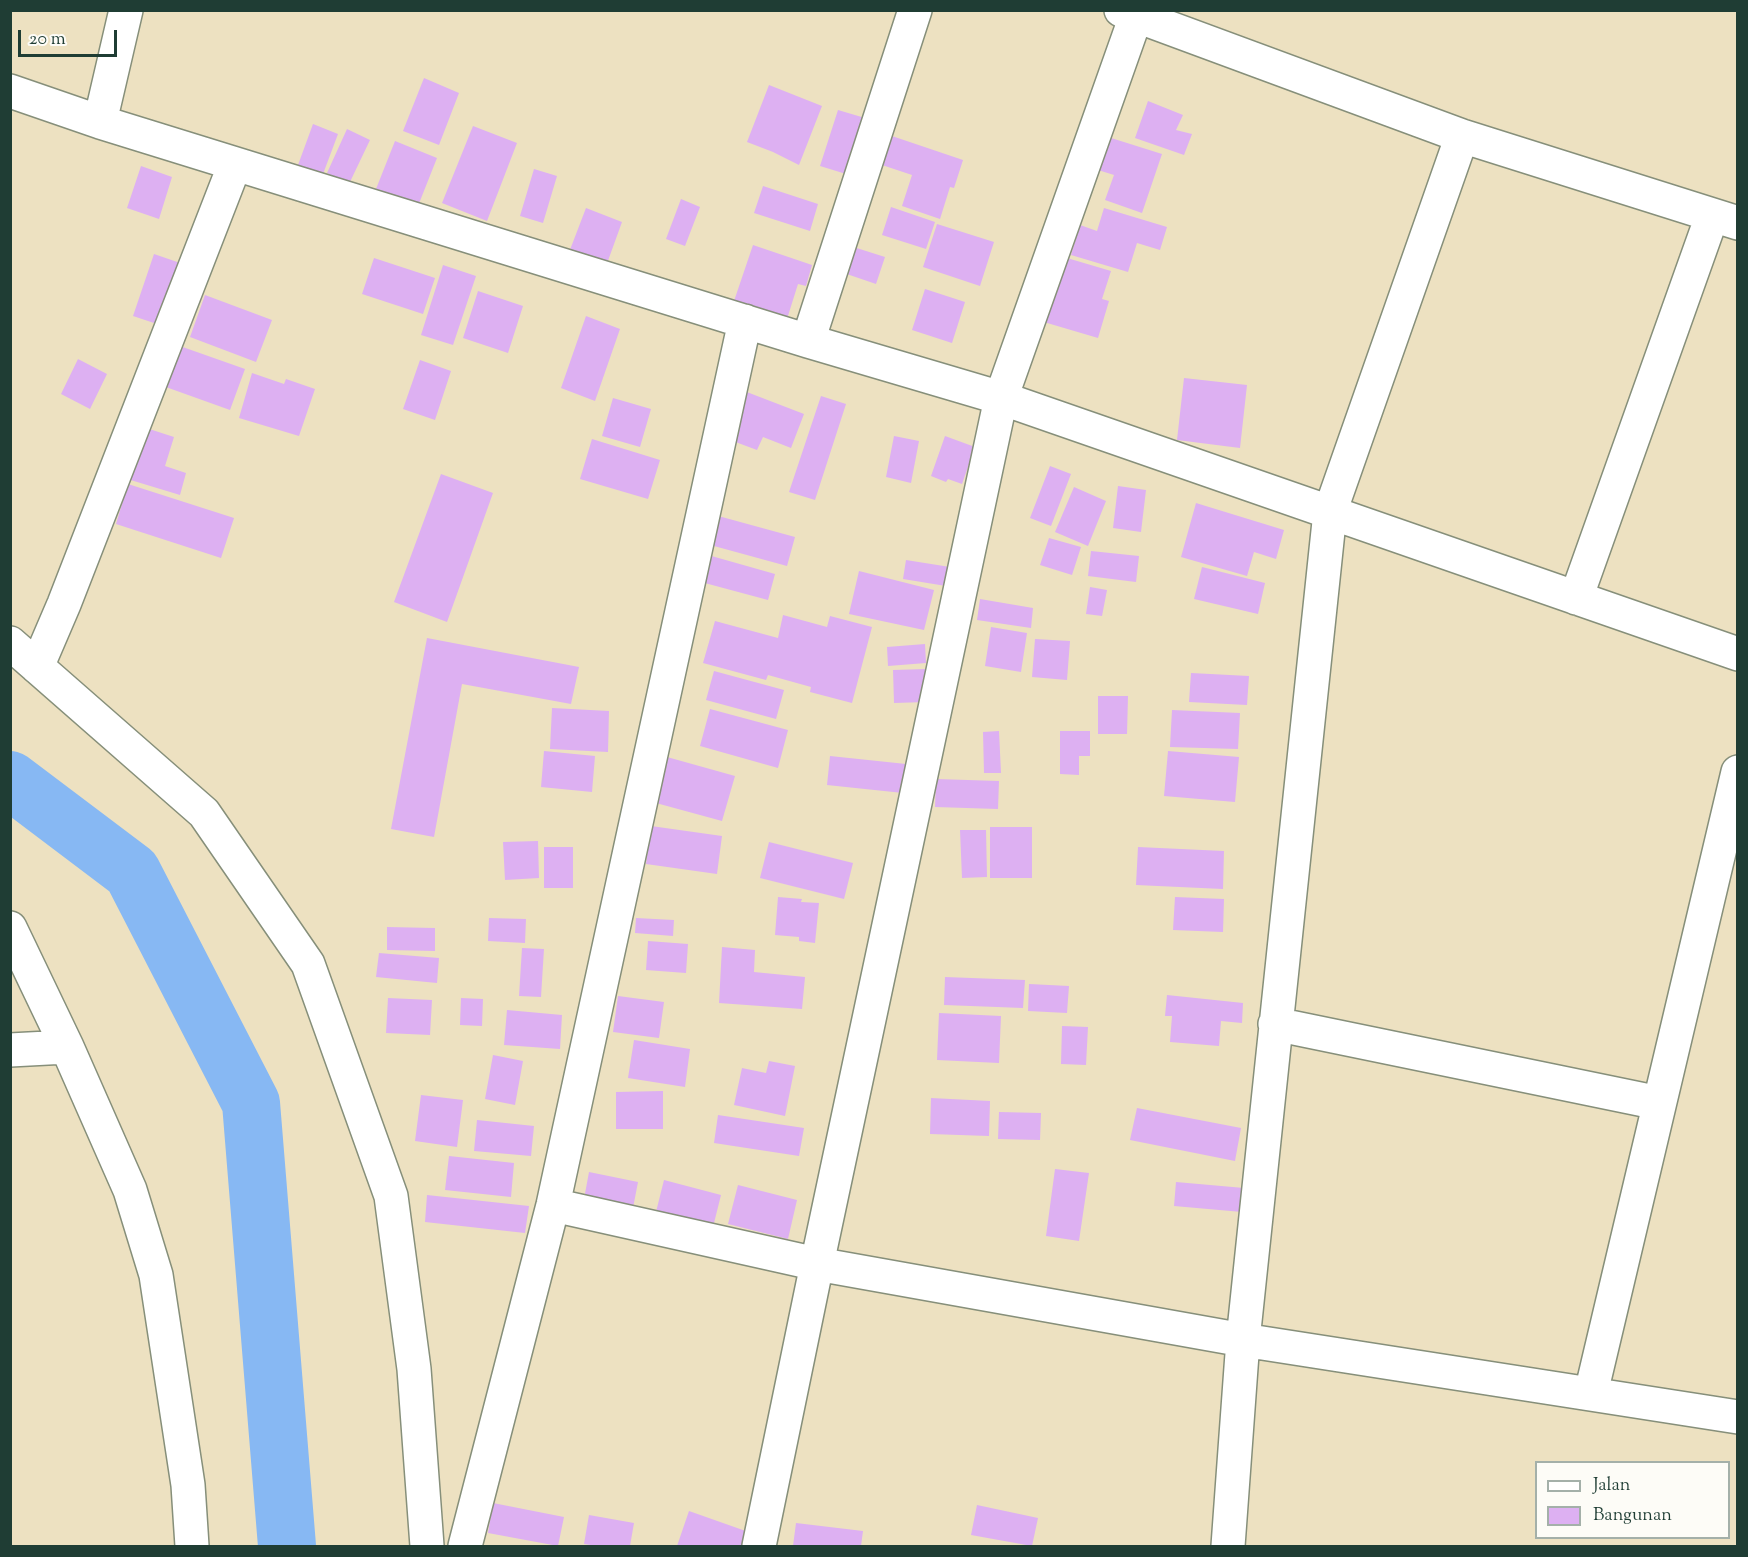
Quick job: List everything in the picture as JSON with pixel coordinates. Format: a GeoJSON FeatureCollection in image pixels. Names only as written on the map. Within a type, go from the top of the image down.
{"type":"FeatureCollection","features":[{"type":"Feature","properties":{"kind":"street"},"geometry":{"type":"LineString","coordinates":[[100,122],[126,10]]}},
{"type":"Feature","properties":{"kind":"street"},"geometry":{"type":"LineString","coordinates":[[808,341],[915,10]]}},
{"type":"Feature","properties":{"kind":"street"},"geometry":{"type":"LineString","coordinates":[[759,1546],[1001,398],[1129,13],[1462,136],[1725,219],[1576,598]]}},
{"type":"Feature","properties":{"kind":"street"},"geometry":{"type":"LineString","coordinates":[[10,91],[235,164],[808,341],[1001,398],[1737,654]]}},
{"type":"Feature","properties":{"kind":"street"},"geometry":{"type":"LineString","coordinates":[[1228,1546],[1243,1340],[1330,512],[1462,136]]}},
{"type":"Feature","properties":{"kind":"street"},"geometry":{"type":"LineString","coordinates":[[38,667],[235,164]]}},
{"type":"Feature","properties":{"kind":"street"},"geometry":{"type":"LineString","coordinates":[[465,1546],[553,1205],[745,321]]}},
{"type":"Feature","properties":{"kind":"street"},"geometry":{"type":"LineString","coordinates":[[10,643],[204,813],[308,964],[391,1196],[414,1369],[427,1546]]}},
{"type":"Feature","properties":{"kind":"street"},"geometry":{"type":"LineString","coordinates":[[1591,1393],[1737,772]]}},
{"type":"Feature","properties":{"kind":"street"},"geometry":{"type":"LineString","coordinates":[[10,928],[67,1047],[130,1190],[156,1275],[188,1485],[192,1546]]}},
{"type":"Feature","properties":{"kind":"street"},"geometry":{"type":"LineString","coordinates":[[1275,1024],[1659,1103]]}},
{"type":"Feature","properties":{"kind":"street"},"geometry":{"type":"LineString","coordinates":[[10,1050],[67,1047]]}},
{"type":"Feature","properties":{"kind":"street"},"geometry":{"type":"LineString","coordinates":[[553,1205],[817,1264],[1243,1340],[1737,1417]]}},
{"type":"Feature","properties":{"kind":"building"},"geometry":{"type":"Polygon","coordinates":[[[424,78],[459,93],[439,145],[403,131],[424,78]]]}},
{"type":"Feature","properties":{"kind":"building"},"geometry":{"type":"Polygon","coordinates":[[[769,85],[822,106],[799,165],[747,142],[769,85]]]}},
{"type":"Feature","properties":{"kind":"building"},"geometry":{"type":"Polygon","coordinates":[[[1148,101],[1183,115],[1176,130],[1192,134],[1184,155],[1135,138],[1148,101]]]}},
{"type":"Feature","properties":{"kind":"building"},"geometry":{"type":"Polygon","coordinates":[[[838,110],[865,118],[846,174],[820,166],[838,110]]]}},
{"type":"Feature","properties":{"kind":"building"},"geometry":{"type":"Polygon","coordinates":[[[313,124],[338,134],[323,174],[298,165],[313,124]]]}},
{"type":"Feature","properties":{"kind":"building"},"geometry":{"type":"Polygon","coordinates":[[[473,126],[517,143],[487,221],[442,203],[473,126]]]}},
{"type":"Feature","properties":{"kind":"building"},"geometry":{"type":"Polygon","coordinates":[[[347,129],[370,140],[349,184],[327,173],[347,129]]]}},
{"type":"Feature","properties":{"kind":"building"},"geometry":{"type":"Polygon","coordinates":[[[886,134],[963,160],[954,188],[950,187],[940,219],[902,206],[912,175],[876,163],[886,134]]]}},
{"type":"Feature","properties":{"kind":"building"},"geometry":{"type":"Polygon","coordinates":[[[1108,137],[1162,154],[1142,213],[1105,200],[1114,175],[1098,170],[1108,137]]]}},
{"type":"Feature","properties":{"kind":"building"},"geometry":{"type":"Polygon","coordinates":[[[395,141],[437,158],[418,206],[376,189],[395,141]]]}},
{"type":"Feature","properties":{"kind":"building"},"geometry":{"type":"Polygon","coordinates":[[[141,166],[172,177],[159,219],[127,208],[141,166]]]}},
{"type":"Feature","properties":{"kind":"building"},"geometry":{"type":"Polygon","coordinates":[[[534,169],[557,176],[543,223],[520,216],[534,169]]]}},
{"type":"Feature","properties":{"kind":"building"},"geometry":{"type":"Polygon","coordinates":[[[763,186],[818,204],[810,231],[754,213],[763,186]]]}},
{"type":"Feature","properties":{"kind":"building"},"geometry":{"type":"Polygon","coordinates":[[[681,199],[700,207],[685,246],[666,239],[681,199]]]}},
{"type":"Feature","properties":{"kind":"building"},"geometry":{"type":"Polygon","coordinates":[[[891,207],[935,222],[926,249],[882,235],[891,207]]]}},
{"type":"Feature","properties":{"kind":"building"},"geometry":{"type":"Polygon","coordinates":[[[586,208],[622,222],[605,269],[568,255],[586,208]]]}},
{"type":"Feature","properties":{"kind":"building"},"geometry":{"type":"Polygon","coordinates":[[[1104,208],[1167,227],[1160,250],[1137,243],[1128,272],[1071,255],[1080,225],[1097,231],[1104,208]]]}},
{"type":"Feature","properties":{"kind":"building"},"geometry":{"type":"Polygon","coordinates":[[[937,224],[994,242],[980,286],[923,267],[937,224]]]}},
{"type":"Feature","properties":{"kind":"building"},"geometry":{"type":"Polygon","coordinates":[[[844,244],[885,257],[876,284],[835,270],[844,244]]]}},
{"type":"Feature","properties":{"kind":"building"},"geometry":{"type":"Polygon","coordinates":[[[753,245],[812,265],[806,286],[798,284],[787,319],[734,301],[753,245]]]}},
{"type":"Feature","properties":{"kind":"building"},"geometry":{"type":"Polygon","coordinates":[[[154,254],[186,265],[166,327],[133,316],[154,254]]]}},
{"type":"Feature","properties":{"kind":"building"},"geometry":{"type":"Polygon","coordinates":[[[374,258],[435,278],[423,314],[362,294],[374,258]]]}},
{"type":"Feature","properties":{"kind":"building"},"geometry":{"type":"Polygon","coordinates":[[[1067,258],[1111,271],[1102,299],[1109,301],[1098,338],[1037,320],[1048,283],[1059,286],[1067,258]]]}},
{"type":"Feature","properties":{"kind":"building"},"geometry":{"type":"Polygon","coordinates":[[[443,265],[476,276],[453,345],[421,335],[443,265]]]}},
{"type":"Feature","properties":{"kind":"building"},"geometry":{"type":"Polygon","coordinates":[[[925,289],[965,302],[952,343],[912,330],[925,289]]]}},
{"type":"Feature","properties":{"kind":"building"},"geometry":{"type":"Polygon","coordinates":[[[478,291],[523,306],[508,353],[463,338],[478,291]]]}},
{"type":"Feature","properties":{"kind":"building"},"geometry":{"type":"Polygon","coordinates":[[[205,295],[272,320],[256,362],[190,337],[205,295]]]}},
{"type":"Feature","properties":{"kind":"building"},"geometry":{"type":"Polygon","coordinates":[[[586,316],[620,329],[595,401],[561,388],[586,316]]]}},
{"type":"Feature","properties":{"kind":"building"},"geometry":{"type":"Polygon","coordinates":[[[177,345],[245,369],[230,410],[163,386],[177,345]]]}},
{"type":"Feature","properties":{"kind":"building"},"geometry":{"type":"Polygon","coordinates":[[[78,359],[107,374],[90,409],[61,394],[78,359]]]}},
{"type":"Feature","properties":{"kind":"building"},"geometry":{"type":"Polygon","coordinates":[[[420,360],[451,371],[435,420],[403,409],[420,360]]]}},
{"type":"Feature","properties":{"kind":"building"},"geometry":{"type":"Polygon","coordinates":[[[252,373],[284,384],[286,379],[315,389],[299,436],[239,418],[252,373]]]}},
{"type":"Feature","properties":{"kind":"building"},"geometry":{"type":"Polygon","coordinates":[[[1184,378],[1247,385],[1240,448],[1177,440],[1184,378]]]}},
{"type":"Feature","properties":{"kind":"building"},"geometry":{"type":"Polygon","coordinates":[[[739,389],[804,414],[791,448],[763,437],[757,450],[722,437],[739,389]]]}},
{"type":"Feature","properties":{"kind":"building"},"geometry":{"type":"Polygon","coordinates":[[[821,396],[846,404],[815,500],[789,492],[821,396]]]}},
{"type":"Feature","properties":{"kind":"building"},"geometry":{"type":"Polygon","coordinates":[[[613,398],[651,409],[640,447],[602,436],[613,398]]]}},
{"type":"Feature","properties":{"kind":"building"},"geometry":{"type":"Polygon","coordinates":[[[140,426],[174,437],[165,466],[186,473],[180,495],[124,478],[140,426]]]}},
{"type":"Feature","properties":{"kind":"building"},"geometry":{"type":"Polygon","coordinates":[[[894,436],[919,441],[911,483],[886,477],[894,436]]]}},
{"type":"Feature","properties":{"kind":"building"},"geometry":{"type":"Polygon","coordinates":[[[945,436],[975,447],[962,484],[948,479],[946,482],[931,476],[945,436]]]}},
{"type":"Feature","properties":{"kind":"building"},"geometry":{"type":"Polygon","coordinates":[[[592,439],[660,460],[648,499],[580,479],[592,439]]]}},
{"type":"Feature","properties":{"kind":"building"},"geometry":{"type":"Polygon","coordinates":[[[1050,466],[1071,474],[1051,526],[1030,518],[1050,466]]]}},
{"type":"Feature","properties":{"kind":"building"},"geometry":{"type":"Polygon","coordinates":[[[441,474],[493,493],[447,622],[394,602],[441,474]]]}},
{"type":"Feature","properties":{"kind":"building"},"geometry":{"type":"Polygon","coordinates":[[[128,484],[234,518],[221,558],[116,524],[128,484]]]}},
{"type":"Feature","properties":{"kind":"building"},"geometry":{"type":"Polygon","coordinates":[[[1118,486],[1146,490],[1141,532],[1113,528],[1118,486]]]}},
{"type":"Feature","properties":{"kind":"building"},"geometry":{"type":"Polygon","coordinates":[[[1074,487],[1106,501],[1088,546],[1055,532],[1074,487]]]}},
{"type":"Feature","properties":{"kind":"building"},"geometry":{"type":"Polygon","coordinates":[[[1196,503],[1284,530],[1276,559],[1254,552],[1247,576],[1181,557],[1196,503]]]}},
{"type":"Feature","properties":{"kind":"building"},"geometry":{"type":"Polygon","coordinates":[[[711,514],[795,537],[787,566],[703,543],[711,514]]]}},
{"type":"Feature","properties":{"kind":"building"},"geometry":{"type":"Polygon","coordinates":[[[1049,538],[1081,547],[1072,575],[1040,565],[1049,538]]]}},
{"type":"Feature","properties":{"kind":"building"},"geometry":{"type":"Polygon","coordinates":[[[1091,551],[1139,556],[1136,582],[1088,576],[1091,551]]]}},
{"type":"Feature","properties":{"kind":"building"},"geometry":{"type":"Polygon","coordinates":[[[708,555],[775,574],[768,600],[701,582],[708,555]]]}},
{"type":"Feature","properties":{"kind":"building"},"geometry":{"type":"Polygon","coordinates":[[[906,560],[950,567],[946,586],[903,579],[906,560]]]}},
{"type":"Feature","properties":{"kind":"building"},"geometry":{"type":"Polygon","coordinates":[[[1202,567],[1265,583],[1258,614],[1194,599],[1202,567]]]}},
{"type":"Feature","properties":{"kind":"building"},"geometry":{"type":"Polygon","coordinates":[[[859,571],[934,590],[924,630],[849,614],[859,571]]]}},
{"type":"Feature","properties":{"kind":"building"},"geometry":{"type":"Polygon","coordinates":[[[1090,587],[1107,590],[1102,616],[1086,614],[1090,587]]]}},
{"type":"Feature","properties":{"kind":"building"},"geometry":{"type":"Polygon","coordinates":[[[980,599],[1033,608],[1031,628],[977,620],[980,599]]]}},
{"type":"Feature","properties":{"kind":"building"},"geometry":{"type":"Polygon","coordinates":[[[783,615],[827,627],[830,616],[872,627],[852,703],[810,692],[811,687],[768,675],[766,680],[703,663],[715,621],[778,638],[783,615]]]}},
{"type":"Feature","properties":{"kind":"building"},"geometry":{"type":"Polygon","coordinates":[[[991,627],[1027,633],[1021,672],[985,666],[991,627]]]}},
{"type":"Feature","properties":{"kind":"building"},"geometry":{"type":"Polygon","coordinates":[[[427,638],[579,667],[571,704],[462,684],[434,837],[391,829],[427,638]]]}},
{"type":"Feature","properties":{"kind":"building"},"geometry":{"type":"Polygon","coordinates":[[[1035,639],[1070,641],[1067,680],[1032,677],[1035,639]]]}},
{"type":"Feature","properties":{"kind":"building"},"geometry":{"type":"Polygon","coordinates":[[[925,644],[926,663],[888,666],[887,647],[925,644]]]}},
{"type":"Feature","properties":{"kind":"building"},"geometry":{"type":"Polygon","coordinates":[[[926,669],[927,702],[894,703],[893,670],[926,669]]]}},
{"type":"Feature","properties":{"kind":"building"},"geometry":{"type":"Polygon","coordinates":[[[714,671],[784,690],[776,719],[706,700],[714,671]]]}},
{"type":"Feature","properties":{"kind":"building"},"geometry":{"type":"Polygon","coordinates":[[[1191,673],[1249,676],[1247,705],[1189,702],[1191,673]]]}},
{"type":"Feature","properties":{"kind":"building"},"geometry":{"type":"Polygon","coordinates":[[[1098,696],[1128,696],[1127,734],[1098,734],[1098,696]]]}},
{"type":"Feature","properties":{"kind":"building"},"geometry":{"type":"Polygon","coordinates":[[[552,708],[609,711],[608,752],[550,749],[552,708]]]}},
{"type":"Feature","properties":{"kind":"building"},"geometry":{"type":"Polygon","coordinates":[[[710,709],[788,730],[778,768],[700,746],[710,709]]]}},
{"type":"Feature","properties":{"kind":"building"},"geometry":{"type":"Polygon","coordinates":[[[1172,710],[1240,713],[1238,749],[1170,747],[1172,710]]]}},
{"type":"Feature","properties":{"kind":"building"},"geometry":{"type":"Polygon","coordinates":[[[999,731],[1001,773],[984,773],[983,732],[999,731]]]}},
{"type":"Feature","properties":{"kind":"building"},"geometry":{"type":"Polygon","coordinates":[[[1060,731],[1090,731],[1090,756],[1079,756],[1079,775],[1060,774],[1060,731]]]}},
{"type":"Feature","properties":{"kind":"building"},"geometry":{"type":"Polygon","coordinates":[[[544,751],[595,756],[592,792],[541,787],[544,751]]]}},
{"type":"Feature","properties":{"kind":"building"},"geometry":{"type":"Polygon","coordinates":[[[1168,751],[1239,757],[1235,802],[1164,796],[1168,751]]]}},
{"type":"Feature","properties":{"kind":"building"},"geometry":{"type":"Polygon","coordinates":[[[830,756],[906,764],[903,793],[827,785],[830,756]]]}},
{"type":"Feature","properties":{"kind":"building"},"geometry":{"type":"Polygon","coordinates":[[[667,757],[735,776],[722,821],[656,803],[667,757]]]}},
{"type":"Feature","properties":{"kind":"building"},"geometry":{"type":"Polygon","coordinates":[[[936,779],[999,781],[998,809],[935,807],[936,779]]]}},
{"type":"Feature","properties":{"kind":"building"},"geometry":{"type":"Polygon","coordinates":[[[651,826],[722,836],[717,874],[646,864],[651,826]]]}},
{"type":"Feature","properties":{"kind":"building"},"geometry":{"type":"Polygon","coordinates":[[[990,827],[1032,827],[1032,878],[990,878],[990,827]]]}},
{"type":"Feature","properties":{"kind":"building"},"geometry":{"type":"Polygon","coordinates":[[[960,830],[986,830],[987,877],[962,878],[960,830]]]}},
{"type":"Feature","properties":{"kind":"building"},"geometry":{"type":"Polygon","coordinates":[[[538,841],[539,878],[505,880],[503,842],[538,841]]]}},
{"type":"Feature","properties":{"kind":"building"},"geometry":{"type":"Polygon","coordinates":[[[769,842],[853,863],[844,899],[760,878],[769,842]]]}},
{"type":"Feature","properties":{"kind":"building"},"geometry":{"type":"Polygon","coordinates":[[[544,847],[573,847],[573,888],[544,888],[544,847]]]}},
{"type":"Feature","properties":{"kind":"building"},"geometry":{"type":"Polygon","coordinates":[[[1138,847],[1224,851],[1223,889],[1136,885],[1138,847]]]}},
{"type":"Feature","properties":{"kind":"building"},"geometry":{"type":"Polygon","coordinates":[[[778,897],[819,903],[815,943],[799,941],[799,937],[775,935],[778,897]]]}},
{"type":"Feature","properties":{"kind":"building"},"geometry":{"type":"Polygon","coordinates":[[[1175,897],[1224,899],[1223,932],[1173,930],[1175,897]]]}},
{"type":"Feature","properties":{"kind":"building"},"geometry":{"type":"Polygon","coordinates":[[[489,918],[526,919],[525,943],[488,941],[489,918]]]}},
{"type":"Feature","properties":{"kind":"building"},"geometry":{"type":"Polygon","coordinates":[[[636,918],[674,920],[673,936],[635,933],[636,918]]]}},
{"type":"Feature","properties":{"kind":"building"},"geometry":{"type":"Polygon","coordinates":[[[387,927],[435,928],[435,951],[387,950],[387,927]]]}},
{"type":"Feature","properties":{"kind":"building"},"geometry":{"type":"Polygon","coordinates":[[[648,941],[688,944],[686,973],[646,970],[648,941]]]}},
{"type":"Feature","properties":{"kind":"building"},"geometry":{"type":"Polygon","coordinates":[[[722,947],[755,950],[754,972],[805,977],[802,1009],[719,1003],[722,947]]]}},
{"type":"Feature","properties":{"kind":"building"},"geometry":{"type":"Polygon","coordinates":[[[522,948],[544,949],[541,997],[519,996],[522,948]]]}},
{"type":"Feature","properties":{"kind":"building"},"geometry":{"type":"Polygon","coordinates":[[[379,953],[439,958],[437,983],[376,977],[379,953]]]}},
{"type":"Feature","properties":{"kind":"building"},"geometry":{"type":"Polygon","coordinates":[[[945,977],[1025,980],[1023,1008],[944,1005],[945,977]]]}},
{"type":"Feature","properties":{"kind":"building"},"geometry":{"type":"Polygon","coordinates":[[[1029,984],[1069,986],[1067,1013],[1028,1011],[1029,984]]]}},
{"type":"Feature","properties":{"kind":"building"},"geometry":{"type":"Polygon","coordinates":[[[1167,995],[1243,1003],[1242,1023],[1221,1021],[1219,1046],[1170,1042],[1172,1016],[1165,1016],[1167,995]]]}},
{"type":"Feature","properties":{"kind":"building"},"geometry":{"type":"Polygon","coordinates":[[[618,996],[664,1002],[659,1038],[613,1032],[618,996]]]}},
{"type":"Feature","properties":{"kind":"building"},"geometry":{"type":"Polygon","coordinates":[[[388,998],[432,1000],[430,1035],[386,1033],[388,998]]]}},
{"type":"Feature","properties":{"kind":"building"},"geometry":{"type":"Polygon","coordinates":[[[461,998],[483,999],[482,1026],[460,1025],[461,998]]]}},
{"type":"Feature","properties":{"kind":"building"},"geometry":{"type":"Polygon","coordinates":[[[507,1010],[562,1015],[560,1049],[504,1045],[507,1010]]]}},
{"type":"Feature","properties":{"kind":"building"},"geometry":{"type":"Polygon","coordinates":[[[939,1013],[1001,1016],[999,1063],[937,1060],[939,1013]]]}},
{"type":"Feature","properties":{"kind":"building"},"geometry":{"type":"Polygon","coordinates":[[[1062,1026],[1088,1027],[1086,1065],[1061,1064],[1062,1026]]]}},
{"type":"Feature","properties":{"kind":"building"},"geometry":{"type":"Polygon","coordinates":[[[634,1040],[690,1049],[685,1087],[628,1078],[634,1040]]]}},
{"type":"Feature","properties":{"kind":"building"},"geometry":{"type":"Polygon","coordinates":[[[493,1055],[523,1061],[515,1105],[485,1099],[493,1055]]]}},
{"type":"Feature","properties":{"kind":"building"},"geometry":{"type":"Polygon","coordinates":[[[769,1061],[795,1066],[785,1116],[734,1105],[742,1068],[766,1073],[769,1061]]]}},
{"type":"Feature","properties":{"kind":"building"},"geometry":{"type":"Polygon","coordinates":[[[663,1091],[663,1129],[616,1129],[616,1092],[663,1091]]]}},
{"type":"Feature","properties":{"kind":"building"},"geometry":{"type":"Polygon","coordinates":[[[421,1095],[463,1100],[457,1147],[415,1141],[421,1095]]]}},
{"type":"Feature","properties":{"kind":"building"},"geometry":{"type":"Polygon","coordinates":[[[931,1098],[990,1101],[989,1136],[930,1134],[931,1098]]]}},
{"type":"Feature","properties":{"kind":"building"},"geometry":{"type":"Polygon","coordinates":[[[1137,1108],[1241,1128],[1235,1161],[1130,1140],[1137,1108]]]}},
{"type":"Feature","properties":{"kind":"building"},"geometry":{"type":"Polygon","coordinates":[[[999,1112],[1041,1113],[1040,1140],[998,1139],[999,1112]]]}},
{"type":"Feature","properties":{"kind":"building"},"geometry":{"type":"Polygon","coordinates":[[[718,1115],[804,1128],[799,1156],[714,1143],[718,1115]]]}},
{"type":"Feature","properties":{"kind":"building"},"geometry":{"type":"Polygon","coordinates":[[[477,1120],[534,1126],[531,1156],[474,1151],[477,1120]]]}},
{"type":"Feature","properties":{"kind":"building"},"geometry":{"type":"Polygon","coordinates":[[[449,1156],[514,1163],[511,1197],[445,1190],[449,1156]]]}},
{"type":"Feature","properties":{"kind":"building"},"geometry":{"type":"Polygon","coordinates":[[[1055,1169],[1089,1173],[1079,1241],[1046,1236],[1055,1169]]]}},
{"type":"Feature","properties":{"kind":"building"},"geometry":{"type":"Polygon","coordinates":[[[589,1172],[638,1182],[633,1208],[584,1199],[589,1172]]]}},
{"type":"Feature","properties":{"kind":"building"},"geometry":{"type":"Polygon","coordinates":[[[664,1180],[721,1195],[712,1231],[655,1216],[664,1180]]]}},
{"type":"Feature","properties":{"kind":"building"},"geometry":{"type":"Polygon","coordinates":[[[1176,1182],[1244,1188],[1242,1212],[1174,1206],[1176,1182]]]}},
{"type":"Feature","properties":{"kind":"building"},"geometry":{"type":"Polygon","coordinates":[[[738,1185],[797,1200],[788,1239],[728,1224],[738,1185]]]}},
{"type":"Feature","properties":{"kind":"building"},"geometry":{"type":"Polygon","coordinates":[[[427,1195],[529,1206],[525,1233],[425,1222],[427,1195]]]}},
{"type":"Feature","properties":{"kind":"building"},"geometry":{"type":"Polygon","coordinates":[[[493,1503],[564,1517],[558,1546],[488,1533],[493,1503]]]}},
{"type":"Feature","properties":{"kind":"building"},"geometry":{"type":"Polygon","coordinates":[[[977,1505],[1038,1518],[1032,1546],[971,1535],[977,1505]]]}},
{"type":"Feature","properties":{"kind":"building"},"geometry":{"type":"Polygon","coordinates":[[[689,1511],[757,1535],[753,1546],[677,1546],[689,1511]]]}},
{"type":"Feature","properties":{"kind":"building"},"geometry":{"type":"Polygon","coordinates":[[[589,1515],[634,1523],[630,1546],[584,1544],[589,1515]]]}},
{"type":"Feature","properties":{"kind":"building"},"geometry":{"type":"Polygon","coordinates":[[[796,1523],[863,1531],[861,1546],[793,1546],[796,1523]]]}},
{"type":"Feature","properties":{"kind":"waterway"},"geometry":{"type":"LineString","coordinates":[[10,780],[132,872],[251,1103],[287,1546]]}}]}
